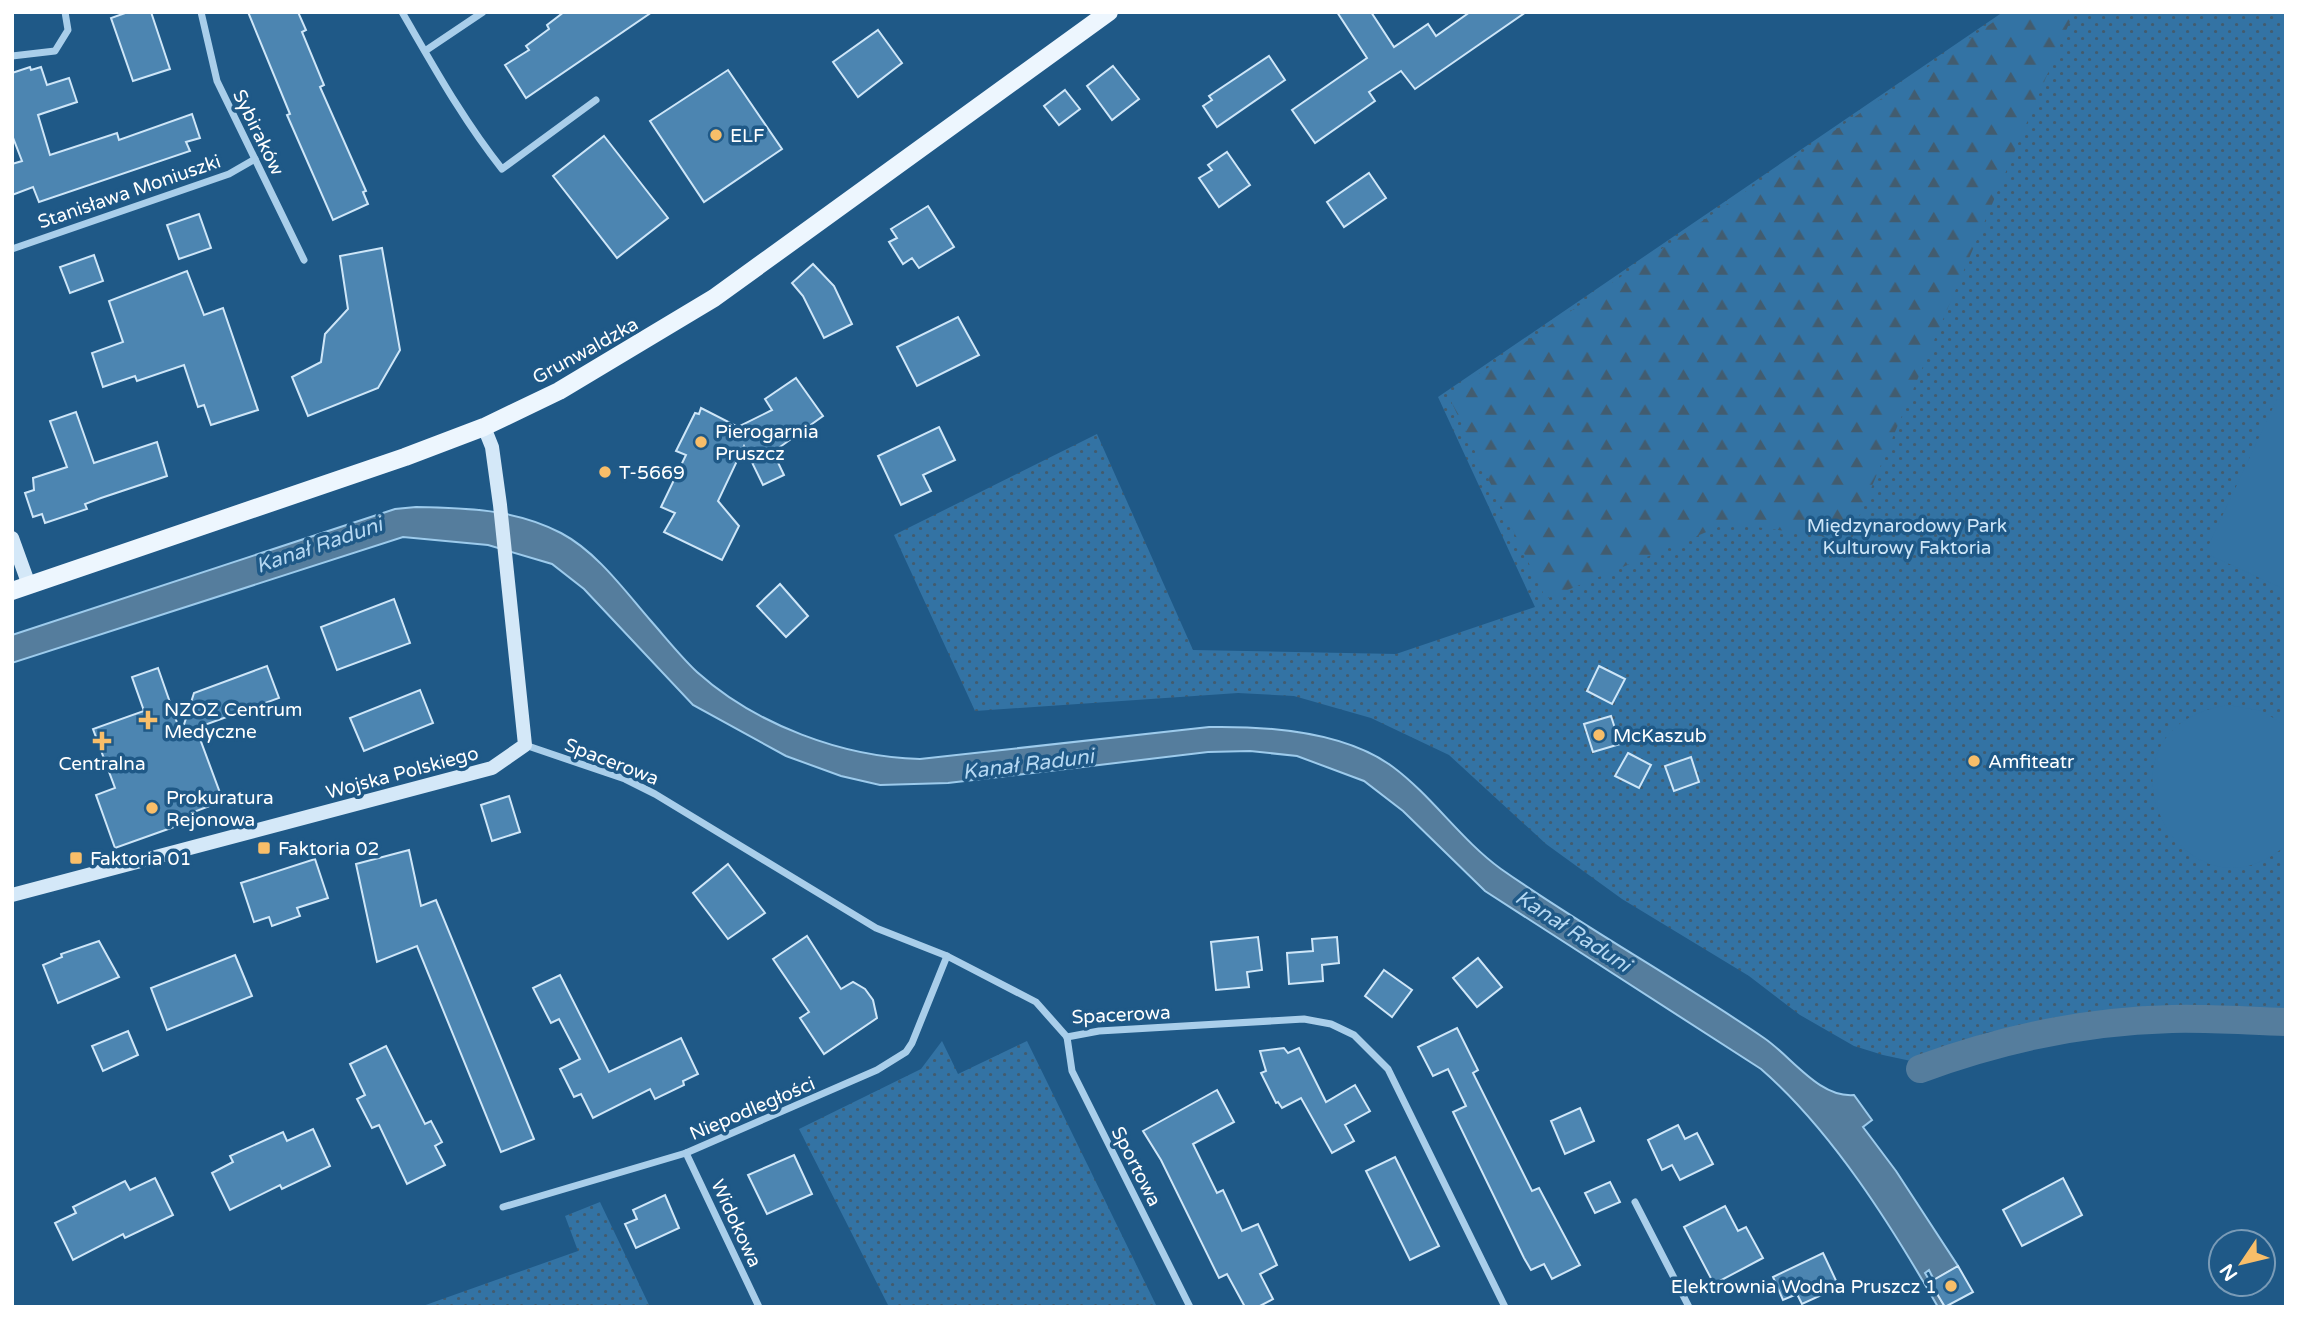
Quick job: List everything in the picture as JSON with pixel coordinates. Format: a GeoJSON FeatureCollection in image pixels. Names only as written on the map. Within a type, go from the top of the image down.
{"type":"FeatureCollection","features":[{"type":"Feature","properties":{"kind":"main road","name":"Grunwaldzka"},"geometry":{"type":"LineString","coordinates":[[21,588],[405,457],[484,427],[559,391],[714,298],[1109,12]]}},
{"type":"Feature","properties":{"kind":"street"},"geometry":{"type":"LineString","coordinates":[[12,56],[55,51],[68,30],[65,12]]}},
{"type":"Feature","properties":{"kind":"street","name":"Sybiraków"},"geometry":{"type":"LineString","coordinates":[[201,12],[217,81],[304,260]]}},
{"type":"Feature","properties":{"kind":"street"},"geometry":{"type":"LineString","coordinates":[[402,12],[469,127],[502,169],[596,100]]}},
{"type":"Feature","properties":{"kind":"street"},"geometry":{"type":"LineString","coordinates":[[425,51],[483,12]]}},
{"type":"Feature","properties":{"kind":"street","name":"Stanisława Moniuszki"},"geometry":{"type":"LineString","coordinates":[[12,249],[229,174],[256,159]]}},
{"type":"Feature","properties":{"kind":"street"},"geometry":{"type":"LineString","coordinates":[[484,427],[492,447],[500,505],[525,745]]}},
{"type":"Feature","properties":{"kind":"street"},"geometry":{"type":"LineString","coordinates":[[12,538],[21,588]]}},
{"type":"Feature","properties":{"kind":"street","name":"Wojska Polskiego"},"geometry":{"type":"LineString","coordinates":[[12,895],[492,768],[525,745]]}},
{"type":"Feature","properties":{"kind":"street","name":"Spacerowa"},"geometry":{"type":"LineString","coordinates":[[525,745],[625,779],[654,794],[876,929],[947,956],[1036,1002],[1067,1037],[1099,1031],[1304,1019],[1331,1024],[1354,1035],[1388,1069],[1505,1307]]}},
{"type":"Feature","properties":{"kind":"street","name":"Niepodległości"},"geometry":{"type":"LineString","coordinates":[[503,1207],[686,1153],[877,1070],[906,1052],[947,956]]}},
{"type":"Feature","properties":{"kind":"street","name":"Sportowa"},"geometry":{"type":"LineString","coordinates":[[1067,1037],[1072,1071],[1190,1307]]}},
{"type":"Feature","properties":{"kind":"street","name":"Widokowa"},"geometry":{"type":"LineString","coordinates":[[686,1153],[759,1307]]}},
{"type":"Feature","properties":{"kind":"street"},"geometry":{"type":"LineString","coordinates":[[1635,1202],[1689,1307]]}},
{"type":"Feature","properties":{"kind":"green space","name":"Międzynarodowy Park Kulturowy Faktoria"},"geometry":{"type":"Polygon","coordinates":[[[2003,12],[2286,12],[2286,1017],[2172,1014],[1988,1032],[1911,1061],[1883,1055],[1854,1046],[1800,1015],[1749,976],[1622,899],[1546,844],[1449,755],[1371,718],[1294,696],[1238,693],[975,711],[894,535],[1097,434],[1193,650],[1396,654],[1535,607],[1438,397],[2003,12]]]}},
{"type":"Feature","properties":{"kind":"green space"},"geometry":{"type":"Polygon","coordinates":[[[2008,12],[2074,12],[1849,540],[1728,523],[1546,599],[1448,395],[2008,12]]]}},
{"type":"Feature","properties":{"kind":"green space"},"geometry":{"type":"Polygon","coordinates":[[[2277,399],[2286,403],[2286,590],[2205,553],[2277,399]]]}},
{"type":"Feature","properties":{"kind":"green space"},"geometry":{"type":"Polygon","coordinates":[[[2228,705],[2262,711],[2286,726],[2286,845],[2247,866],[2212,865],[2182,847],[2161,818],[2153,784],[2159,750],[2183,722],[2228,705]]]}},
{"type":"Feature","properties":{"kind":"green space"},"geometry":{"type":"Polygon","coordinates":[[[942,1041],[958,1074],[1027,1041],[1157,1307],[889,1307],[799,1129],[921,1069],[942,1041]]]}},
{"type":"Feature","properties":{"kind":"green space"},"geometry":{"type":"Polygon","coordinates":[[[600,1202],[650,1307],[420,1307],[578,1251],[565,1216],[600,1202]]]}},
{"type":"Feature","properties":{"kind":"water","name":"Kanał Raduni"},"geometry":{"type":"Polygon","coordinates":[[[395,509],[472,509],[509,514],[561,533],[598,561],[685,660],[720,691],[773,722],[831,745],[891,757],[920,759],[1209,727],[1232,727],[1305,733],[1352,745],[1373,755],[1393,767],[1421,791],[1473,845],[1501,869],[1764,1038],[1818,1083],[1841,1094],[1854,1095],[1872,1120],[1863,1127],[1896,1171],[1958,1266],[1934,1280],[1929,1270],[1925,1273],[1945,1307],[1938,1307],[1880,1212],[1836,1150],[1761,1069],[1485,891],[1403,811],[1364,781],[1297,756],[1250,751],[1208,752],[948,783],[880,785],[841,776],[786,756],[693,705],[584,589],[552,564],[488,545],[403,537],[12,663],[12,635],[395,509]]]}},
{"type":"Feature","properties":{"kind":"building"},"geometry":{"type":"Polygon","coordinates":[[[128,12],[151,12],[170,69],[133,81],[111,18],[128,12]]]}},
{"type":"Feature","properties":{"kind":"building"},"geometry":{"type":"Polygon","coordinates":[[[248,12],[298,12],[306,30],[302,32],[324,85],[320,87],[366,191],[363,192],[368,204],[333,220],[287,115],[290,114],[248,12]]]}},
{"type":"Feature","properties":{"kind":"building"},"geometry":{"type":"Polygon","coordinates":[[[564,12],[652,12],[526,98],[505,65],[529,50],[526,46],[549,29],[547,25],[564,12]]]}},
{"type":"Feature","properties":{"kind":"building"},"geometry":{"type":"Polygon","coordinates":[[[1337,12],[1371,12],[1394,47],[1428,24],[1436,36],[1470,12],[1526,12],[1415,89],[1401,71],[1369,92],[1375,101],[1315,143],[1292,110],[1367,58],[1337,12]]]}},
{"type":"Feature","properties":{"kind":"building"},"geometry":{"type":"Polygon","coordinates":[[[878,30],[902,63],[858,97],[833,62],[878,30]]]}},
{"type":"Feature","properties":{"kind":"building"},"geometry":{"type":"Polygon","coordinates":[[[1269,56],[1285,80],[1217,127],[1203,106],[1212,100],[1209,96],[1269,56]]]}},
{"type":"Feature","properties":{"kind":"building"},"geometry":{"type":"Polygon","coordinates":[[[1113,66],[1139,99],[1112,120],[1087,86],[1113,66]]]}},
{"type":"Feature","properties":{"kind":"building"},"geometry":{"type":"Polygon","coordinates":[[[30,67],[31,70],[41,67],[47,85],[69,78],[77,102],[38,115],[50,155],[117,133],[119,140],[192,114],[200,138],[186,142],[190,151],[39,202],[33,187],[12,195],[12,164],[22,161],[12,135],[12,73],[30,67]]]}},
{"type":"Feature","properties":{"kind":"building","name":"ELF"},"geometry":{"type":"Polygon","coordinates":[[[728,70],[782,149],[704,202],[650,121],[728,70]]]}},
{"type":"Feature","properties":{"kind":"building"},"geometry":{"type":"Polygon","coordinates":[[[1065,90],[1080,109],[1059,125],[1044,106],[1065,90]]]}},
{"type":"Feature","properties":{"kind":"building"},"geometry":{"type":"Polygon","coordinates":[[[604,136],[668,218],[617,258],[553,176],[604,136]]]}},
{"type":"Feature","properties":{"kind":"building"},"geometry":{"type":"Polygon","coordinates":[[[1227,152],[1250,185],[1219,207],[1199,178],[1212,170],[1208,165],[1227,152]]]}},
{"type":"Feature","properties":{"kind":"building"},"geometry":{"type":"Polygon","coordinates":[[[1369,173],[1386,198],[1344,227],[1327,202],[1369,173]]]}},
{"type":"Feature","properties":{"kind":"building"},"geometry":{"type":"Polygon","coordinates":[[[928,206],[954,247],[919,268],[912,258],[903,264],[889,242],[897,238],[891,229],[928,206]]]}},
{"type":"Feature","properties":{"kind":"building"},"geometry":{"type":"Polygon","coordinates":[[[199,214],[211,248],[179,259],[167,225],[199,214]]]}},
{"type":"Feature","properties":{"kind":"building"},"geometry":{"type":"Polygon","coordinates":[[[382,248],[400,350],[378,388],[308,416],[292,377],[321,362],[325,334],[348,309],[340,256],[382,248]]]}},
{"type":"Feature","properties":{"kind":"building"},"geometry":{"type":"Polygon","coordinates":[[[94,255],[103,281],[70,293],[60,267],[94,255]]]}},
{"type":"Feature","properties":{"kind":"building"},"geometry":{"type":"Polygon","coordinates":[[[813,264],[834,286],[852,324],[824,338],[803,296],[792,283],[813,264]]]}},
{"type":"Feature","properties":{"kind":"building"},"geometry":{"type":"Polygon","coordinates":[[[187,271],[204,315],[223,308],[258,410],[211,425],[204,405],[198,407],[184,365],[137,381],[135,376],[103,387],[92,353],[123,342],[109,301],[187,271]]]}},
{"type":"Feature","properties":{"kind":"building"},"geometry":{"type":"Polygon","coordinates":[[[958,317],[979,355],[917,386],[897,347],[958,317]]]}},
{"type":"Feature","properties":{"kind":"building"},"geometry":{"type":"Polygon","coordinates":[[[796,378],[823,416],[773,452],[784,475],[763,485],[744,446],[718,501],[739,526],[722,560],[664,532],[675,513],[661,507],[686,455],[676,451],[695,413],[699,414],[701,408],[738,427],[772,410],[765,399],[796,378]]]}},
{"type":"Feature","properties":{"kind":"building"},"geometry":{"type":"Polygon","coordinates":[[[76,412],[94,463],[157,442],[167,476],[85,504],[87,509],[45,523],[42,514],[33,517],[25,493],[34,490],[33,478],[67,467],[50,421],[76,412]]]}},
{"type":"Feature","properties":{"kind":"building"},"geometry":{"type":"Polygon","coordinates":[[[939,427],[955,460],[923,475],[931,491],[901,505],[878,456],[939,427]]]}},
{"type":"Feature","properties":{"kind":"building"},"geometry":{"type":"Polygon","coordinates":[[[780,584],[808,616],[786,637],[757,606],[780,584]]]}},
{"type":"Feature","properties":{"kind":"building"},"geometry":{"type":"Polygon","coordinates":[[[394,599],[410,643],[337,670],[321,627],[394,599]]]}},
{"type":"Feature","properties":{"kind":"building"},"geometry":{"type":"Polygon","coordinates":[[[267,666],[279,698],[196,728],[223,801],[183,816],[185,823],[115,848],[96,795],[115,788],[93,729],[144,711],[132,677],[158,668],[181,734],[194,693],[267,666]]]}},
{"type":"Feature","properties":{"kind":"building"},"geometry":{"type":"Polygon","coordinates":[[[1599,666],[1625,679],[1612,704],[1587,691],[1599,666]]]}},
{"type":"Feature","properties":{"kind":"building"},"geometry":{"type":"Polygon","coordinates":[[[420,690],[433,723],[364,751],[350,718],[420,690]]]}},
{"type":"Feature","properties":{"kind":"building"},"geometry":{"type":"Polygon","coordinates":[[[1611,716],[1620,744],[1593,752],[1584,724],[1611,716]]]}},
{"type":"Feature","properties":{"kind":"building"},"geometry":{"type":"Polygon","coordinates":[[[1628,753],[1651,765],[1639,788],[1615,776],[1628,753]]]}},
{"type":"Feature","properties":{"kind":"building"},"geometry":{"type":"Polygon","coordinates":[[[1691,757],[1699,782],[1674,791],[1665,766],[1691,757]]]}},
{"type":"Feature","properties":{"kind":"building"},"geometry":{"type":"Polygon","coordinates":[[[509,796],[520,832],[492,841],[481,805],[509,796]]]}},
{"type":"Feature","properties":{"kind":"building"},"geometry":{"type":"Polygon","coordinates":[[[409,850],[421,906],[436,900],[534,1139],[501,1152],[417,946],[377,962],[356,864],[409,850]]]}},
{"type":"Feature","properties":{"kind":"building"},"geometry":{"type":"Polygon","coordinates":[[[315,859],[328,898],[297,908],[300,916],[272,926],[269,917],[254,922],[241,883],[315,859]]]}},
{"type":"Feature","properties":{"kind":"building"},"geometry":{"type":"Polygon","coordinates":[[[728,864],[765,913],[728,939],[693,893],[728,864]]]}},
{"type":"Feature","properties":{"kind":"building"},"geometry":{"type":"Polygon","coordinates":[[[807,936],[841,989],[853,982],[865,989],[873,1000],[877,1018],[824,1054],[800,1018],[809,1012],[773,959],[807,936]]]}},
{"type":"Feature","properties":{"kind":"building"},"geometry":{"type":"Polygon","coordinates":[[[1258,937],[1262,970],[1247,972],[1249,987],[1216,990],[1211,942],[1258,937]]]}},
{"type":"Feature","properties":{"kind":"building"},"geometry":{"type":"Polygon","coordinates":[[[1337,937],[1339,963],[1322,965],[1323,981],[1289,984],[1287,953],[1313,951],[1312,939],[1337,937]]]}},
{"type":"Feature","properties":{"kind":"building"},"geometry":{"type":"Polygon","coordinates":[[[99,941],[119,977],[58,1003],[43,965],[62,957],[61,954],[99,941]]]}},
{"type":"Feature","properties":{"kind":"building"},"geometry":{"type":"Polygon","coordinates":[[[235,955],[252,996],[167,1030],[151,988],[235,955]]]}},
{"type":"Feature","properties":{"kind":"building"},"geometry":{"type":"Polygon","coordinates":[[[1478,958],[1502,987],[1477,1007],[1453,978],[1478,958]]]}},
{"type":"Feature","properties":{"kind":"building"},"geometry":{"type":"Polygon","coordinates":[[[1384,970],[1412,990],[1392,1017],[1365,996],[1384,970]]]}},
{"type":"Feature","properties":{"kind":"building"},"geometry":{"type":"Polygon","coordinates":[[[560,975],[609,1072],[681,1038],[698,1074],[683,1081],[684,1085],[655,1099],[650,1089],[593,1118],[581,1094],[574,1097],[560,1069],[580,1059],[559,1019],[551,1023],[533,988],[560,975]]]}},
{"type":"Feature","properties":{"kind":"building"},"geometry":{"type":"Polygon","coordinates":[[[1457,1028],[1478,1070],[1473,1073],[1532,1191],[1539,1188],[1580,1265],[1552,1279],[1544,1264],[1531,1270],[1524,1258],[1453,1112],[1466,1106],[1448,1069],[1433,1076],[1418,1047],[1457,1028]]]}},
{"type":"Feature","properties":{"kind":"building"},"geometry":{"type":"Polygon","coordinates":[[[128,1031],[138,1055],[103,1071],[92,1046],[128,1031]]]}},
{"type":"Feature","properties":{"kind":"building"},"geometry":{"type":"Polygon","coordinates":[[[386,1046],[425,1124],[431,1121],[442,1142],[435,1146],[445,1165],[407,1184],[379,1125],[372,1128],[357,1099],[365,1095],[350,1064],[386,1046]]]}},
{"type":"Feature","properties":{"kind":"building"},"geometry":{"type":"Polygon","coordinates":[[[1284,1048],[1288,1053],[1299,1048],[1326,1102],[1355,1085],[1370,1111],[1345,1125],[1354,1141],[1332,1153],[1301,1098],[1282,1108],[1276,1103],[1261,1073],[1266,1071],[1260,1051],[1284,1048]]]}},
{"type":"Feature","properties":{"kind":"building"},"geometry":{"type":"Polygon","coordinates":[[[1217,1090],[1234,1122],[1193,1144],[1217,1193],[1223,1190],[1242,1231],[1258,1224],[1277,1265],[1260,1274],[1273,1299],[1258,1307],[1245,1307],[1227,1274],[1219,1278],[1161,1160],[1143,1131],[1217,1090]]]}},
{"type":"Feature","properties":{"kind":"building"},"geometry":{"type":"Polygon","coordinates":[[[1580,1108],[1594,1141],[1565,1154],[1551,1121],[1580,1108]]]}},
{"type":"Feature","properties":{"kind":"building"},"geometry":{"type":"Polygon","coordinates":[[[1678,1125],[1685,1139],[1697,1133],[1713,1164],[1680,1180],[1672,1165],[1662,1170],[1648,1140],[1678,1125]]]}},
{"type":"Feature","properties":{"kind":"building"},"geometry":{"type":"Polygon","coordinates":[[[313,1129],[330,1166],[282,1189],[280,1185],[230,1210],[212,1173],[233,1162],[230,1156],[283,1132],[287,1141],[313,1129]]]}},
{"type":"Feature","properties":{"kind":"building"},"geometry":{"type":"Polygon","coordinates":[[[794,1155],[812,1194],[767,1214],[748,1175],[794,1155]]]}},
{"type":"Feature","properties":{"kind":"building"},"geometry":{"type":"Polygon","coordinates":[[[1395,1157],[1439,1246],[1410,1260],[1366,1171],[1395,1157]]]}},
{"type":"Feature","properties":{"kind":"building"},"geometry":{"type":"Polygon","coordinates":[[[155,1178],[173,1215],[125,1238],[123,1234],[73,1260],[55,1223],[76,1213],[73,1207],[125,1181],[130,1190],[155,1178]]]}},
{"type":"Feature","properties":{"kind":"building"},"geometry":{"type":"Polygon","coordinates":[[[2063,1178],[2082,1215],[2022,1246],[2003,1210],[2063,1178]]]}},
{"type":"Feature","properties":{"kind":"building"},"geometry":{"type":"Polygon","coordinates":[[[1610,1182],[1620,1202],[1595,1213],[1585,1193],[1610,1182]]]}},
{"type":"Feature","properties":{"kind":"building"},"geometry":{"type":"Polygon","coordinates":[[[665,1195],[679,1228],[636,1248],[625,1224],[637,1219],[633,1210],[665,1195]]]}},
{"type":"Feature","properties":{"kind":"building"},"geometry":{"type":"Polygon","coordinates":[[[1725,1206],[1738,1231],[1746,1227],[1763,1258],[1714,1284],[1684,1227],[1725,1206]]]}},
{"type":"Feature","properties":{"kind":"building"},"geometry":{"type":"Polygon","coordinates":[[[1823,1253],[1839,1287],[1802,1304],[1797,1294],[1783,1300],[1773,1277],[1823,1253]]]}},
{"type":"Feature","properties":{"kind":"building","name":"Elektrownia Wodna Pruszcz 1"},"geometry":{"type":"Polygon","coordinates":[[[1958,1266],[1973,1292],[1945,1307],[1930,1282],[1958,1266]]]}},
{"type":"Feature","properties":{"kind":"waterway"},"geometry":{"type":"LineString","coordinates":[[1920,1069],[2013,1041],[2108,1023],[2186,1019],[2286,1022]]}},
{"type":"Feature","properties":{"kind":"place","name":"ELF"},"geometry":{"type":"Point","coordinates":[716,135]}},
{"type":"Feature","properties":{"kind":"place","name":"Pierogarnia Pruszcz"},"geometry":{"type":"Point","coordinates":[701,442]}},
{"type":"Feature","properties":{"kind":"place","name":"T-5669"},"geometry":{"type":"Point","coordinates":[605,472]}},
{"type":"Feature","properties":{"kind":"place","name":"NZOZ Centrum Medyczne"},"geometry":{"type":"Point","coordinates":[148,720]}},
{"type":"Feature","properties":{"kind":"place","name":"McKaszub"},"geometry":{"type":"Point","coordinates":[1599,735]}},
{"type":"Feature","properties":{"kind":"place","name":"Centralna"},"geometry":{"type":"Point","coordinates":[102,741]}},
{"type":"Feature","properties":{"kind":"place","name":"Amfiteatr"},"geometry":{"type":"Point","coordinates":[1974,761]}},
{"type":"Feature","properties":{"kind":"place","name":"Prokuratura Rejonowa"},"geometry":{"type":"Point","coordinates":[152,808]}},
{"type":"Feature","properties":{"kind":"place","name":"Faktoria 02"},"geometry":{"type":"Point","coordinates":[264,848]}},
{"type":"Feature","properties":{"kind":"place","name":"Faktoria 01"},"geometry":{"type":"Point","coordinates":[76,858]}},
{"type":"Feature","properties":{"kind":"place","name":"Elektrownia Wodna Pruszcz 1"},"geometry":{"type":"Point","coordinates":[1951,1286]}}]}
